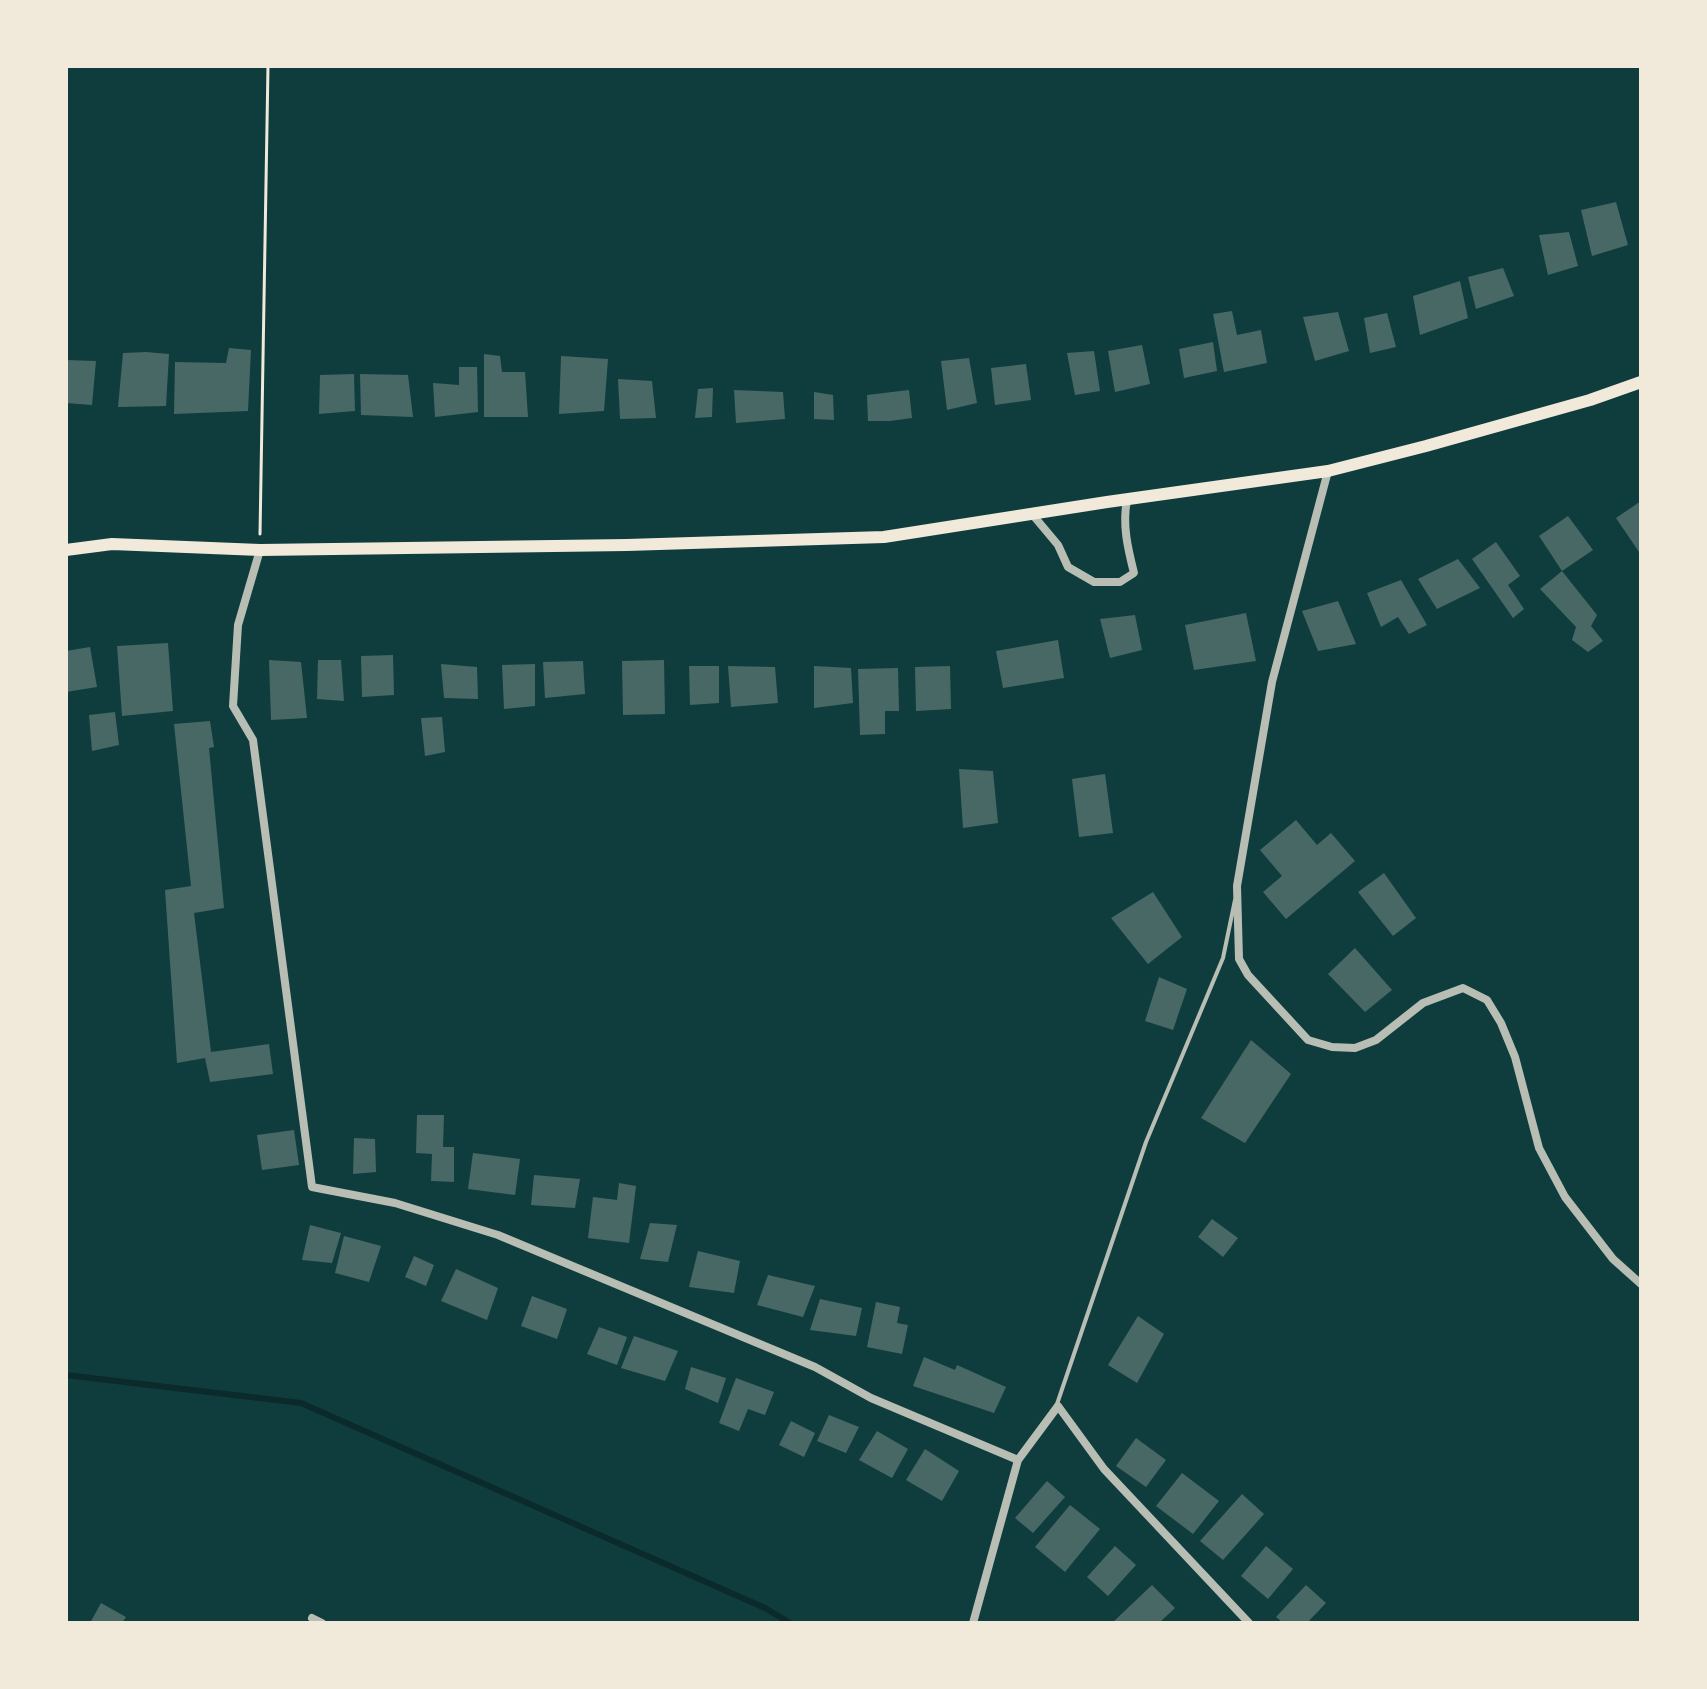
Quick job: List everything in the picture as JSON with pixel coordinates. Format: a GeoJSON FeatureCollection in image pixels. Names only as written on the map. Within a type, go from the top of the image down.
{"type":"FeatureCollection","features":[{"type":"Feature","properties":{"kind":"main road"},"geometry":{"type":"LineString","coordinates":[[66,550],[112,544],[260,550],[627,545],[884,537],[1328,471],[1590,400],[1641,382]]}},
{"type":"Feature","properties":{"kind":"street"},"geometry":{"type":"LineString","coordinates":[[1328,471],[1272,682],[1237,886],[1239,959],[1248,975],[1308,1040],[1332,1047],[1355,1048],[1376,1040],[1423,1003],[1463,988],[1487,1000],[1501,1023],[1515,1057],[1539,1148],[1565,1197],[1613,1259],[1641,1284]]}},
{"type":"Feature","properties":{"kind":"street"},"geometry":{"type":"LineString","coordinates":[[1032,514],[1058,545],[1068,567],[1094,582],[1120,582],[1134,573],[1124,515],[1127,500]]}},
{"type":"Feature","properties":{"kind":"street"},"geometry":{"type":"LineString","coordinates":[[260,550],[238,625],[233,706],[253,740],[312,1187],[395,1203],[498,1235],[815,1367],[871,1398],[1018,1460]]}},
{"type":"Feature","properties":{"kind":"street"},"geometry":{"type":"LineString","coordinates":[[973,1623],[1018,1460],[1058,1406],[1104,1469],[1249,1623]]}},
{"type":"Feature","properties":{"kind":"street"},"geometry":{"type":"LineString","coordinates":[[312,1618],[322,1623]]}},
{"type":"Feature","properties":{"kind":"lane"},"geometry":{"type":"LineString","coordinates":[[1058,1406],[1055,1409],[1146,1142],[1223,958],[1237,886]]}},
{"type":"Feature","properties":{"kind":"path"},"geometry":{"type":"LineString","coordinates":[[260,550],[268,66]]}},
{"type":"Feature","properties":{"kind":"building"},"geometry":{"type":"Polygon","coordinates":[[[1616,202],[1628,245],[1592,256],[1581,210],[1616,202]]]}},
{"type":"Feature","properties":{"kind":"building"},"geometry":{"type":"Polygon","coordinates":[[[1569,232],[1578,266],[1548,275],[1539,235],[1569,232]]]}},
{"type":"Feature","properties":{"kind":"building"},"geometry":{"type":"Polygon","coordinates":[[[1503,268],[1514,296],[1476,309],[1468,277],[1503,268]]]}},
{"type":"Feature","properties":{"kind":"building"},"geometry":{"type":"Polygon","coordinates":[[[1460,281],[1468,318],[1420,335],[1413,296],[1460,281]]]}},
{"type":"Feature","properties":{"kind":"building"},"geometry":{"type":"Polygon","coordinates":[[[1232,311],[1237,335],[1261,330],[1267,363],[1224,372],[1213,314],[1232,311]]]}},
{"type":"Feature","properties":{"kind":"building"},"geometry":{"type":"Polygon","coordinates":[[[1338,312],[1349,351],[1315,361],[1303,317],[1338,312]]]}},
{"type":"Feature","properties":{"kind":"building"},"geometry":{"type":"Polygon","coordinates":[[[1387,313],[1396,347],[1370,353],[1364,318],[1387,313]]]}},
{"type":"Feature","properties":{"kind":"building"},"geometry":{"type":"Polygon","coordinates":[[[1213,342],[1217,371],[1184,378],[1179,349],[1213,342]]]}},
{"type":"Feature","properties":{"kind":"building"},"geometry":{"type":"Polygon","coordinates":[[[1142,345],[1150,384],[1115,392],[1108,351],[1142,345]]]}},
{"type":"Feature","properties":{"kind":"building"},"geometry":{"type":"Polygon","coordinates":[[[229,348],[251,350],[248,411],[174,414],[175,362],[226,363],[229,348]]]}},
{"type":"Feature","properties":{"kind":"building"},"geometry":{"type":"Polygon","coordinates":[[[1094,351],[1100,391],[1075,395],[1067,353],[1094,351]]]}},
{"type":"Feature","properties":{"kind":"building"},"geometry":{"type":"Polygon","coordinates":[[[123,353],[169,354],[166,406],[118,407],[123,353]]]}},
{"type":"Feature","properties":{"kind":"building"},"geometry":{"type":"Polygon","coordinates":[[[484,354],[500,356],[502,372],[525,372],[528,417],[484,417],[484,354]]]}},
{"type":"Feature","properties":{"kind":"building"},"geometry":{"type":"Polygon","coordinates":[[[561,356],[608,359],[604,411],[559,414],[561,356]]]}},
{"type":"Feature","properties":{"kind":"building"},"geometry":{"type":"Polygon","coordinates":[[[969,358],[977,403],[947,410],[941,361],[969,358]]]}},
{"type":"Feature","properties":{"kind":"building"},"geometry":{"type":"Polygon","coordinates":[[[66,360],[96,361],[92,405],[66,403],[66,360]]]}},
{"type":"Feature","properties":{"kind":"building"},"geometry":{"type":"Polygon","coordinates":[[[1026,364],[1031,400],[995,405],[991,368],[1026,364]]]}},
{"type":"Feature","properties":{"kind":"building"},"geometry":{"type":"Polygon","coordinates":[[[459,367],[477,367],[478,412],[435,417],[433,383],[459,385],[459,367]]]}},
{"type":"Feature","properties":{"kind":"building"},"geometry":{"type":"Polygon","coordinates":[[[354,374],[355,411],[319,414],[320,375],[354,374]]]}},
{"type":"Feature","properties":{"kind":"building"},"geometry":{"type":"Polygon","coordinates":[[[360,374],[408,375],[413,417],[361,415],[360,374]]]}},
{"type":"Feature","properties":{"kind":"building"},"geometry":{"type":"Polygon","coordinates":[[[618,379],[652,381],[656,418],[620,419],[618,379]]]}},
{"type":"Feature","properties":{"kind":"building"},"geometry":{"type":"Polygon","coordinates":[[[713,388],[712,417],[695,418],[698,389],[713,388]]]}},
{"type":"Feature","properties":{"kind":"building"},"geometry":{"type":"Polygon","coordinates":[[[734,390],[783,392],[785,419],[736,423],[734,390]]]}},
{"type":"Feature","properties":{"kind":"building"},"geometry":{"type":"Polygon","coordinates":[[[909,390],[912,418],[868,421],[867,395],[909,390]]]}},
{"type":"Feature","properties":{"kind":"building"},"geometry":{"type":"Polygon","coordinates":[[[814,392],[833,395],[834,420],[814,419],[814,392]]]}},
{"type":"Feature","properties":{"kind":"building"},"geometry":{"type":"Polygon","coordinates":[[[1641,501],[1641,555],[1616,518],[1641,501]]]}},
{"type":"Feature","properties":{"kind":"building"},"geometry":{"type":"Polygon","coordinates":[[[1568,516],[1593,550],[1562,571],[1539,536],[1568,516]]]}},
{"type":"Feature","properties":{"kind":"building"},"geometry":{"type":"Polygon","coordinates":[[[1496,542],[1520,576],[1508,585],[1524,609],[1513,618],[1472,559],[1496,542]]]}},
{"type":"Feature","properties":{"kind":"building"},"geometry":{"type":"Polygon","coordinates":[[[1458,559],[1480,588],[1437,609],[1418,579],[1458,559]]]}},
{"type":"Feature","properties":{"kind":"building"},"geometry":{"type":"Polygon","coordinates":[[[1562,571],[1597,615],[1591,626],[1603,641],[1588,652],[1572,640],[1576,627],[1540,589],[1562,571]]]}},
{"type":"Feature","properties":{"kind":"building"},"geometry":{"type":"Polygon","coordinates":[[[1401,580],[1427,625],[1409,634],[1398,617],[1381,627],[1367,593],[1401,580]]]}},
{"type":"Feature","properties":{"kind":"building"},"geometry":{"type":"Polygon","coordinates":[[[1338,601],[1356,644],[1318,651],[1302,611],[1338,601]]]}},
{"type":"Feature","properties":{"kind":"building"},"geometry":{"type":"Polygon","coordinates":[[[1246,613],[1256,661],[1194,670],[1185,625],[1246,613]]]}},
{"type":"Feature","properties":{"kind":"building"},"geometry":{"type":"Polygon","coordinates":[[[1135,615],[1142,650],[1110,658],[1100,619],[1135,615]]]}},
{"type":"Feature","properties":{"kind":"building"},"geometry":{"type":"Polygon","coordinates":[[[1058,640],[1064,678],[1003,688],[996,651],[1058,640]]]}},
{"type":"Feature","properties":{"kind":"building"},"geometry":{"type":"Polygon","coordinates":[[[168,643],[173,711],[122,716],[117,646],[168,643]]]}},
{"type":"Feature","properties":{"kind":"building"},"geometry":{"type":"Polygon","coordinates":[[[90,647],[97,687],[66,692],[66,651],[90,647]]]}},
{"type":"Feature","properties":{"kind":"building"},"geometry":{"type":"Polygon","coordinates":[[[393,655],[394,695],[362,697],[361,656],[393,655]]]}},
{"type":"Feature","properties":{"kind":"building"},"geometry":{"type":"Polygon","coordinates":[[[269,660],[301,662],[307,718],[271,720],[269,660]]]}},
{"type":"Feature","properties":{"kind":"building"},"geometry":{"type":"Polygon","coordinates":[[[318,660],[341,660],[344,701],[317,699],[318,660]]]}},
{"type":"Feature","properties":{"kind":"building"},"geometry":{"type":"Polygon","coordinates":[[[664,660],[665,714],[623,715],[622,661],[664,660]]]}},
{"type":"Feature","properties":{"kind":"building"},"geometry":{"type":"Polygon","coordinates":[[[583,661],[585,694],[545,698],[543,662],[583,661]]]}},
{"type":"Feature","properties":{"kind":"building"},"geometry":{"type":"Polygon","coordinates":[[[441,664],[477,667],[478,699],[444,698],[441,664]]]}},
{"type":"Feature","properties":{"kind":"building"},"geometry":{"type":"Polygon","coordinates":[[[535,664],[535,706],[504,709],[502,665],[535,664]]]}},
{"type":"Feature","properties":{"kind":"building"},"geometry":{"type":"Polygon","coordinates":[[[689,666],[719,666],[719,703],[690,705],[689,666]]]}},
{"type":"Feature","properties":{"kind":"building"},"geometry":{"type":"Polygon","coordinates":[[[728,666],[775,667],[778,703],[731,707],[728,666]]]}},
{"type":"Feature","properties":{"kind":"building"},"geometry":{"type":"Polygon","coordinates":[[[814,666],[851,668],[853,703],[814,708],[814,666]]]}},
{"type":"Feature","properties":{"kind":"building"},"geometry":{"type":"Polygon","coordinates":[[[950,666],[951,709],[916,711],[915,667],[950,666]]]}},
{"type":"Feature","properties":{"kind":"building"},"geometry":{"type":"Polygon","coordinates":[[[898,668],[899,711],[885,711],[885,734],[860,735],[858,669],[898,668]]]}},
{"type":"Feature","properties":{"kind":"building"},"geometry":{"type":"Polygon","coordinates":[[[115,712],[119,745],[92,751],[89,715],[115,712]]]}},
{"type":"Feature","properties":{"kind":"building"},"geometry":{"type":"Polygon","coordinates":[[[442,717],[445,752],[425,756],[421,718],[442,717]]]}},
{"type":"Feature","properties":{"kind":"building"},"geometry":{"type":"Polygon","coordinates":[[[210,721],[214,747],[209,748],[224,908],[194,913],[211,1052],[269,1044],[273,1074],[210,1082],[205,1058],[177,1063],[165,890],[191,886],[174,724],[210,721]]]}},
{"type":"Feature","properties":{"kind":"building"},"geometry":{"type":"Polygon","coordinates":[[[959,769],[993,771],[998,823],[963,828],[959,769]]]}},
{"type":"Feature","properties":{"kind":"building"},"geometry":{"type":"Polygon","coordinates":[[[1105,774],[1113,833],[1079,837],[1072,779],[1105,774]]]}},
{"type":"Feature","properties":{"kind":"building"},"geometry":{"type":"Polygon","coordinates":[[[1296,820],[1317,845],[1331,833],[1355,861],[1286,919],[1263,892],[1282,876],[1260,850],[1296,820]]]}},
{"type":"Feature","properties":{"kind":"building"},"geometry":{"type":"Polygon","coordinates":[[[1384,873],[1416,918],[1393,936],[1358,892],[1384,873]]]}},
{"type":"Feature","properties":{"kind":"building"},"geometry":{"type":"Polygon","coordinates":[[[1153,892],[1182,937],[1148,964],[1111,918],[1153,892]]]}},
{"type":"Feature","properties":{"kind":"building"},"geometry":{"type":"Polygon","coordinates":[[[1355,948],[1392,990],[1365,1012],[1328,974],[1355,948]]]}},
{"type":"Feature","properties":{"kind":"building"},"geometry":{"type":"Polygon","coordinates":[[[1159,977],[1187,989],[1173,1030],[1145,1021],[1159,977]]]}},
{"type":"Feature","properties":{"kind":"building"},"geometry":{"type":"Polygon","coordinates":[[[1251,1040],[1291,1074],[1245,1143],[1201,1118],[1251,1040]]]}},
{"type":"Feature","properties":{"kind":"building"},"geometry":{"type":"Polygon","coordinates":[[[417,1115],[444,1115],[443,1147],[454,1147],[454,1182],[431,1181],[432,1154],[416,1153],[417,1115]]]}},
{"type":"Feature","properties":{"kind":"building"},"geometry":{"type":"Polygon","coordinates":[[[294,1130],[299,1165],[262,1170],[257,1135],[294,1130]]]}},
{"type":"Feature","properties":{"kind":"building"},"geometry":{"type":"Polygon","coordinates":[[[354,1138],[375,1139],[376,1172],[353,1174],[354,1138]]]}},
{"type":"Feature","properties":{"kind":"building"},"geometry":{"type":"Polygon","coordinates":[[[473,1153],[520,1159],[515,1195],[468,1189],[473,1153]]]}},
{"type":"Feature","properties":{"kind":"building"},"geometry":{"type":"Polygon","coordinates":[[[534,1175],[580,1179],[575,1208],[531,1205],[534,1175]]]}},
{"type":"Feature","properties":{"kind":"building"},"geometry":{"type":"Polygon","coordinates":[[[619,1183],[636,1186],[629,1243],[588,1238],[593,1197],[617,1200],[619,1183]]]}},
{"type":"Feature","properties":{"kind":"building"},"geometry":{"type":"Polygon","coordinates":[[[1212,1219],[1238,1238],[1223,1257],[1198,1237],[1212,1219]]]}},
{"type":"Feature","properties":{"kind":"building"},"geometry":{"type":"Polygon","coordinates":[[[650,1223],[677,1225],[668,1262],[640,1259],[650,1223]]]}},
{"type":"Feature","properties":{"kind":"building"},"geometry":{"type":"Polygon","coordinates":[[[310,1225],[341,1233],[332,1263],[302,1260],[310,1225]]]}},
{"type":"Feature","properties":{"kind":"building"},"geometry":{"type":"Polygon","coordinates":[[[344,1236],[381,1246],[369,1282],[335,1273],[344,1236]]]}},
{"type":"Feature","properties":{"kind":"building"},"geometry":{"type":"Polygon","coordinates":[[[698,1251],[740,1261],[734,1293],[689,1287],[698,1251]]]}},
{"type":"Feature","properties":{"kind":"building"},"geometry":{"type":"Polygon","coordinates":[[[414,1256],[434,1265],[426,1286],[405,1277],[414,1256]]]}},
{"type":"Feature","properties":{"kind":"building"},"geometry":{"type":"Polygon","coordinates":[[[456,1269],[498,1288],[487,1320],[441,1301],[456,1269]]]}},
{"type":"Feature","properties":{"kind":"building"},"geometry":{"type":"Polygon","coordinates":[[[768,1275],[815,1286],[803,1317],[757,1305],[768,1275]]]}},
{"type":"Feature","properties":{"kind":"building"},"geometry":{"type":"Polygon","coordinates":[[[532,1296],[567,1309],[557,1339],[521,1326],[532,1296]]]}},
{"type":"Feature","properties":{"kind":"building"},"geometry":{"type":"Polygon","coordinates":[[[820,1299],[862,1308],[856,1336],[810,1330],[820,1299]]]}},
{"type":"Feature","properties":{"kind":"building"},"geometry":{"type":"Polygon","coordinates":[[[876,1302],[900,1307],[897,1323],[908,1325],[902,1354],[867,1347],[876,1302]]]}},
{"type":"Feature","properties":{"kind":"building"},"geometry":{"type":"Polygon","coordinates":[[[1138,1316],[1164,1334],[1137,1383],[1108,1365],[1138,1316]]]}},
{"type":"Feature","properties":{"kind":"building"},"geometry":{"type":"Polygon","coordinates":[[[599,1327],[627,1337],[617,1365],[587,1354],[599,1327]]]}},
{"type":"Feature","properties":{"kind":"building"},"geometry":{"type":"Polygon","coordinates":[[[634,1336],[678,1351],[665,1381],[621,1368],[634,1336]]]}},
{"type":"Feature","properties":{"kind":"building"},"geometry":{"type":"Polygon","coordinates":[[[924,1357],[955,1370],[957,1365],[1006,1387],[994,1413],[913,1386],[924,1357]]]}},
{"type":"Feature","properties":{"kind":"building"},"geometry":{"type":"Polygon","coordinates":[[[691,1367],[726,1378],[718,1403],[685,1389],[691,1367]]]}},
{"type":"Feature","properties":{"kind":"building"},"geometry":{"type":"Polygon","coordinates":[[[736,1378],[774,1392],[765,1415],[748,1409],[739,1431],[719,1423],[736,1378]]]}},
{"type":"Feature","properties":{"kind":"building"},"geometry":{"type":"Polygon","coordinates":[[[829,1415],[859,1427],[846,1453],[817,1441],[829,1415]]]}},
{"type":"Feature","properties":{"kind":"building"},"geometry":{"type":"Polygon","coordinates":[[[791,1421],[815,1433],[804,1457],[779,1445],[791,1421]]]}},
{"type":"Feature","properties":{"kind":"building"},"geometry":{"type":"Polygon","coordinates":[[[877,1431],[908,1449],[892,1478],[859,1460],[877,1431]]]}},
{"type":"Feature","properties":{"kind":"building"},"geometry":{"type":"Polygon","coordinates":[[[1136,1438],[1166,1460],[1146,1487],[1116,1466],[1136,1438]]]}},
{"type":"Feature","properties":{"kind":"building"},"geometry":{"type":"Polygon","coordinates":[[[925,1449],[959,1471],[942,1501],[906,1480],[925,1449]]]}},
{"type":"Feature","properties":{"kind":"building"},"geometry":{"type":"Polygon","coordinates":[[[1182,1473],[1219,1501],[1193,1534],[1156,1506],[1182,1473]]]}},
{"type":"Feature","properties":{"kind":"building"},"geometry":{"type":"Polygon","coordinates":[[[1047,1481],[1065,1497],[1033,1533],[1015,1518],[1047,1481]]]}},
{"type":"Feature","properties":{"kind":"building"},"geometry":{"type":"Polygon","coordinates":[[[1242,1494],[1264,1514],[1223,1560],[1200,1541],[1242,1494]]]}},
{"type":"Feature","properties":{"kind":"building"},"geometry":{"type":"Polygon","coordinates":[[[1070,1505],[1100,1529],[1065,1572],[1035,1547],[1070,1505]]]}},
{"type":"Feature","properties":{"kind":"building"},"geometry":{"type":"Polygon","coordinates":[[[1115,1546],[1136,1565],[1108,1596],[1087,1577],[1115,1546]]]}},
{"type":"Feature","properties":{"kind":"building"},"geometry":{"type":"Polygon","coordinates":[[[1266,1546],[1293,1569],[1268,1599],[1241,1576],[1266,1546]]]}},
{"type":"Feature","properties":{"kind":"building"},"geometry":{"type":"Polygon","coordinates":[[[1152,1585],[1175,1608],[1159,1623],[1112,1623],[1152,1585]]]}},
{"type":"Feature","properties":{"kind":"building"},"geometry":{"type":"Polygon","coordinates":[[[1306,1585],[1326,1603],[1307,1623],[1283,1623],[1276,1617],[1306,1585]]]}},
{"type":"Feature","properties":{"kind":"building"},"geometry":{"type":"Polygon","coordinates":[[[101,1603],[126,1617],[122,1623],[90,1623],[101,1603]]]}},
{"type":"Feature","properties":{"kind":"waterway"},"geometry":{"type":"LineString","coordinates":[[66,1375],[301,1403],[765,1608],[790,1623]]}}]}
